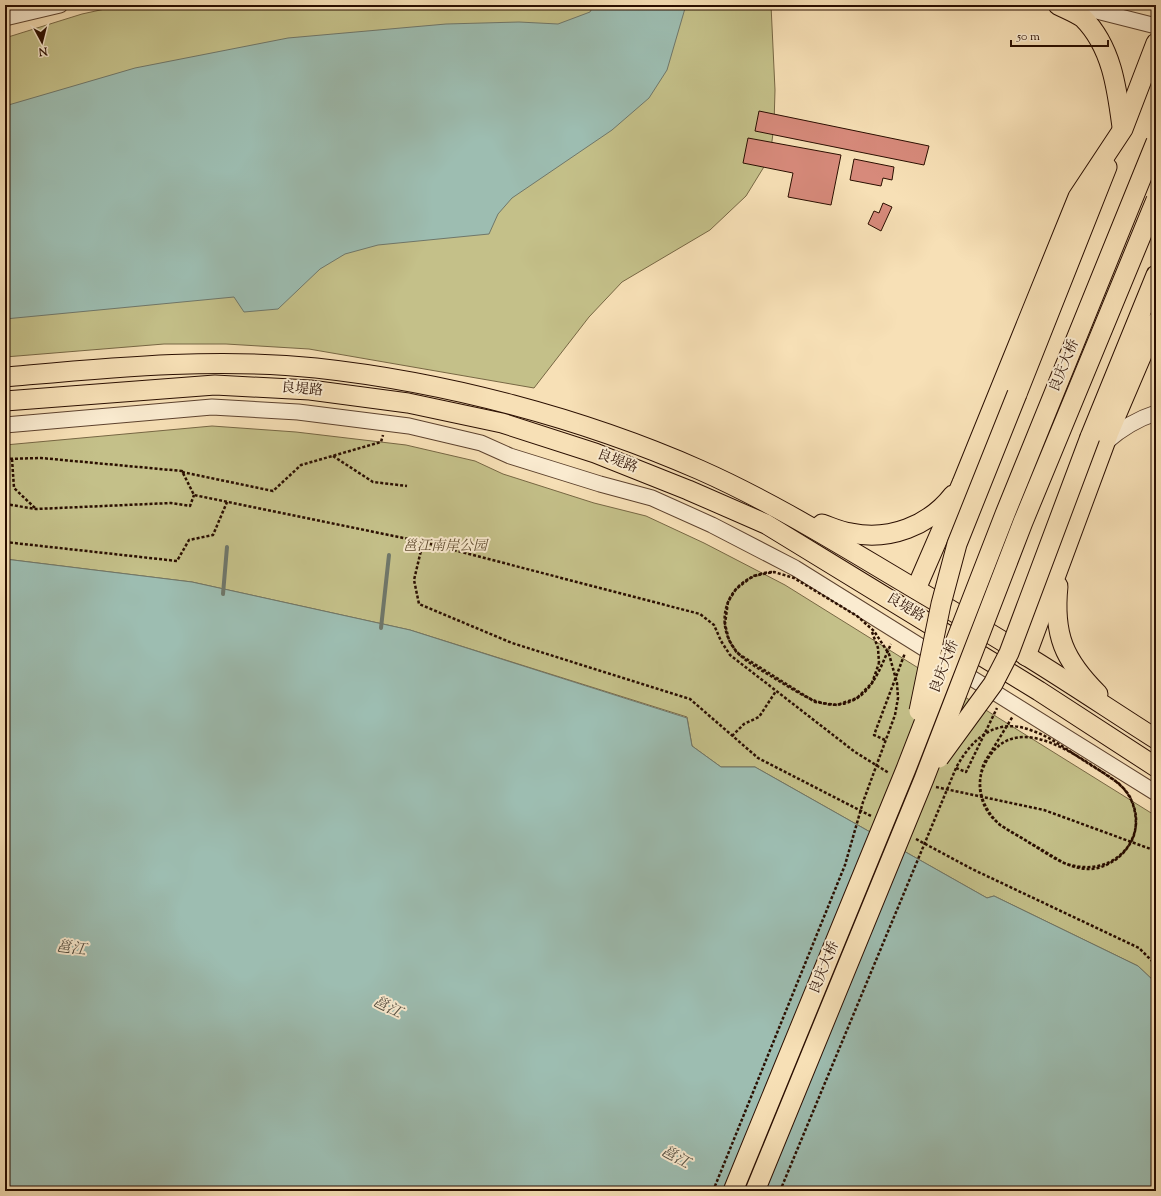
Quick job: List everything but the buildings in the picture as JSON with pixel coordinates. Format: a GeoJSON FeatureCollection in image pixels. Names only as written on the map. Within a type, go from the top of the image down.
{"type":"FeatureCollection","features":[{"type":"Feature","properties":{"kind":"main road"},"geometry":{"type":"LineString","coordinates":[[916,589],[962,483],[1078,197],[1122,128],[1117,87],[1098,37],[1082,17],[1058,5]]}},
{"type":"Feature","properties":{"kind":"main road"},"geometry":{"type":"LineString","coordinates":[[900,772],[957,544],[1156,43]]}},
{"type":"Feature","properties":{"kind":"main road","name":"良庆大桥"},"geometry":{"type":"LineString","coordinates":[[734,1191],[900,772],[1156,142]]}},
{"type":"Feature","properties":{"kind":"main road","name":"良庆大桥"},"geometry":{"type":"LineString","coordinates":[[755,1191],[929,783],[1023,522],[1156,200]]}},
{"type":"Feature","properties":{"kind":"main road"},"geometry":{"type":"LineString","coordinates":[[1026,656],[1061,562],[1098,440],[1156,275]]}},
{"type":"Feature","properties":{"kind":"main road"},"geometry":{"type":"LineString","coordinates":[[929,783],[993,684],[1009,652],[1098,440],[1156,326]]}},
{"type":"Feature","properties":{"kind":"main road","name":"良堤路"},"geometry":{"type":"LineString","coordinates":[[5,377],[116,367],[217,363],[315,368],[412,382],[510,404],[605,434],[700,470],[790,514],[1026,656],[1156,739]]}},
{"type":"Feature","properties":{"kind":"main road","name":"良堤路"},"geometry":{"type":"LineString","coordinates":[[5,400],[215,385],[318,391],[408,403],[502,423],[595,453],[688,490],[766,524],[1039,691],[1156,767]]}},
{"type":"Feature","properties":{"kind":"main road"},"geometry":{"type":"LineString","coordinates":[[790,514],[850,533],[883,535],[902,531],[923,522],[942,509],[962,483]]}},
{"type":"Feature","properties":{"kind":"main road"},"geometry":{"type":"LineString","coordinates":[[1061,562],[1056,605],[1060,634],[1067,657],[1084,680],[1120,716]]}},
{"type":"Feature","properties":{"kind":"street"},"geometry":{"type":"LineString","coordinates":[[5,18],[60,5]]}},
{"type":"Feature","properties":{"kind":"street"},"geometry":{"type":"LineString","coordinates":[[1073,5],[1156,26]]}},
{"type":"Feature","properties":{"kind":"street"},"geometry":{"type":"LineString","coordinates":[[5,425],[212,407],[298,412],[409,426],[481,443],[510,456],[600,484],[652,498],[712,525],[795,568],[1156,793]]}},
{"type":"Feature","properties":{"kind":"street"},"geometry":{"type":"LineString","coordinates":[[1098,440],[1143,417],[1156,413]]}},
{"type":"Feature","properties":{"kind":"path"},"geometry":{"type":"LineString","coordinates":[[5,459],[41,458],[182,472],[273,491],[301,465],[381,442],[387,424]]}},
{"type":"Feature","properties":{"kind":"path"},"geometry":{"type":"LineString","coordinates":[[332,456],[373,482],[406,486]]}},
{"type":"Feature","properties":{"kind":"path"},"geometry":{"type":"LineString","coordinates":[[12,459],[14,488],[36,509]]}},
{"type":"Feature","properties":{"kind":"path"},"geometry":{"type":"LineString","coordinates":[[5,504],[36,509],[171,503],[190,506],[194,495],[182,472]]}},
{"type":"Feature","properties":{"kind":"path"},"geometry":{"type":"LineString","coordinates":[[194,495],[423,542],[700,614],[714,625],[721,641],[730,655],[855,752],[887,772],[900,772]]}},
{"type":"Feature","properties":{"kind":"path"},"geometry":{"type":"LineString","coordinates":[[5,542],[177,561],[189,540],[213,535],[227,502]]}},
{"type":"Feature","properties":{"kind":"path"},"geometry":{"type":"LineString","coordinates":[[423,542],[414,580],[419,604],[512,644],[690,700],[758,758],[874,818]]}},
{"type":"Feature","properties":{"kind":"path"},"geometry":{"type":"LineString","coordinates":[[713,1191],[845,865],[863,802],[895,715],[898,698],[896,678],[889,654],[886,648],[883,642],[866,623],[862,620],[857,616],[788,575],[781,573],[774,572],[760,574],[753,576],[747,580],[741,584],[736,589],[728,602],[726,609],[724,617],[725,624],[726,632],[732,646],[738,652],[743,658],[809,699],[815,702],[822,704],[837,705],[851,702],[863,694],[868,689],[872,683],[875,677],[878,670],[879,656],[873,634],[868,626],[864,622],[861,618],[799,580],[789,575],[785,574],[777,573],[756,575],[750,578],[743,582],[737,587],[733,592],[728,602],[727,606],[725,613],[725,618],[724,622],[726,629],[728,636],[731,643],[735,650],[741,656],[747,660],[812,701],[818,703],[826,704],[848,702],[865,692],[868,688],[870,686],[874,679],[877,672],[880,666],[884,659],[887,653],[890,646],[893,640]]}},
{"type":"Feature","properties":{"kind":"path"},"geometry":{"type":"LineString","coordinates":[[885,740],[874,735],[910,641]]}},
{"type":"Feature","properties":{"kind":"path"},"geometry":{"type":"LineString","coordinates":[[732,736],[744,724],[759,716],[776,691]]}},
{"type":"Feature","properties":{"kind":"path"},"geometry":{"type":"LineString","coordinates":[[956,768],[966,772],[1003,697]]}},
{"type":"Feature","properties":{"kind":"path"},"geometry":{"type":"LineString","coordinates":[[780,1191],[956,768],[974,742],[989,732],[1006,727],[1010,727],[1015,727],[1024,728],[1041,734],[1054,742],[1114,780],[1126,791],[1128,795],[1130,798],[1134,806],[1136,822],[1135,829],[1131,841],[1125,851],[1114,862],[1099,868],[1083,869],[1075,868],[1068,864],[1060,861],[1004,827],[988,811],[981,798],[980,790],[980,783],[981,775],[983,768],[990,755],[1009,741],[1023,737],[1040,738],[1052,742],[1057,744],[1117,782],[1123,788],[1129,795],[1132,802],[1135,818],[1134,833],[1127,848],[1110,863],[1095,868],[1080,868],[1071,866],[1064,863],[1000,825],[989,814],[982,801],[980,794],[980,790],[980,785],[980,778],[984,763],[997,743],[1005,729],[1009,722],[1013,716]]}},
{"type":"Feature","properties":{"kind":"path"},"geometry":{"type":"LineString","coordinates":[[929,783],[1044,810],[1156,851]]}},
{"type":"Feature","properties":{"kind":"path"},"geometry":{"type":"LineString","coordinates":[[909,836],[978,872],[1139,948],[1156,965]]}},
{"type":"Feature","properties":{"kind":"green space"},"geometry":{"type":"Polygon","coordinates":[[[123,5],[771,5],[775,90],[774,125],[770,157],[746,196],[710,230],[622,282],[589,317],[534,388],[309,349],[226,344],[164,344],[5,357],[5,38],[82,14],[123,5]]]}},
{"type":"Feature","properties":{"kind":"green space","name":"邕江南岸公园"},"geometry":{"type":"Polygon","coordinates":[[[212,426],[296,432],[406,445],[475,461],[503,474],[594,503],[646,516],[704,543],[785,585],[1156,816],[1156,983],[1138,966],[994,896],[987,898],[755,767],[721,767],[692,746],[687,717],[410,630],[192,582],[5,559],[5,445],[212,426]]]}},
{"type":"Feature","properties":{"kind":"water"},"geometry":{"type":"Polygon","coordinates":[[[594,5],[686,5],[667,70],[649,98],[612,130],[512,198],[498,214],[489,234],[378,245],[345,254],[320,269],[278,309],[244,312],[234,297],[5,319],[5,106],[135,68],[288,38],[446,24],[519,22],[558,24],[590,12],[594,5]]]}},
{"type":"Feature","properties":{"kind":"water","name":"邕江"},"geometry":{"type":"Polygon","coordinates":[[[5,559],[192,582],[410,630],[687,718],[692,746],[721,767],[755,767],[987,898],[994,896],[1138,966],[1156,983],[1156,1191],[5,1191],[5,559]]]}},
{"type":"Feature","properties":{"kind":"waterway"},"geometry":{"type":"LineString","coordinates":[[223,594],[227,547]]}},
{"type":"Feature","properties":{"kind":"waterway"},"geometry":{"type":"LineString","coordinates":[[381,628],[389,555]]}}]}
